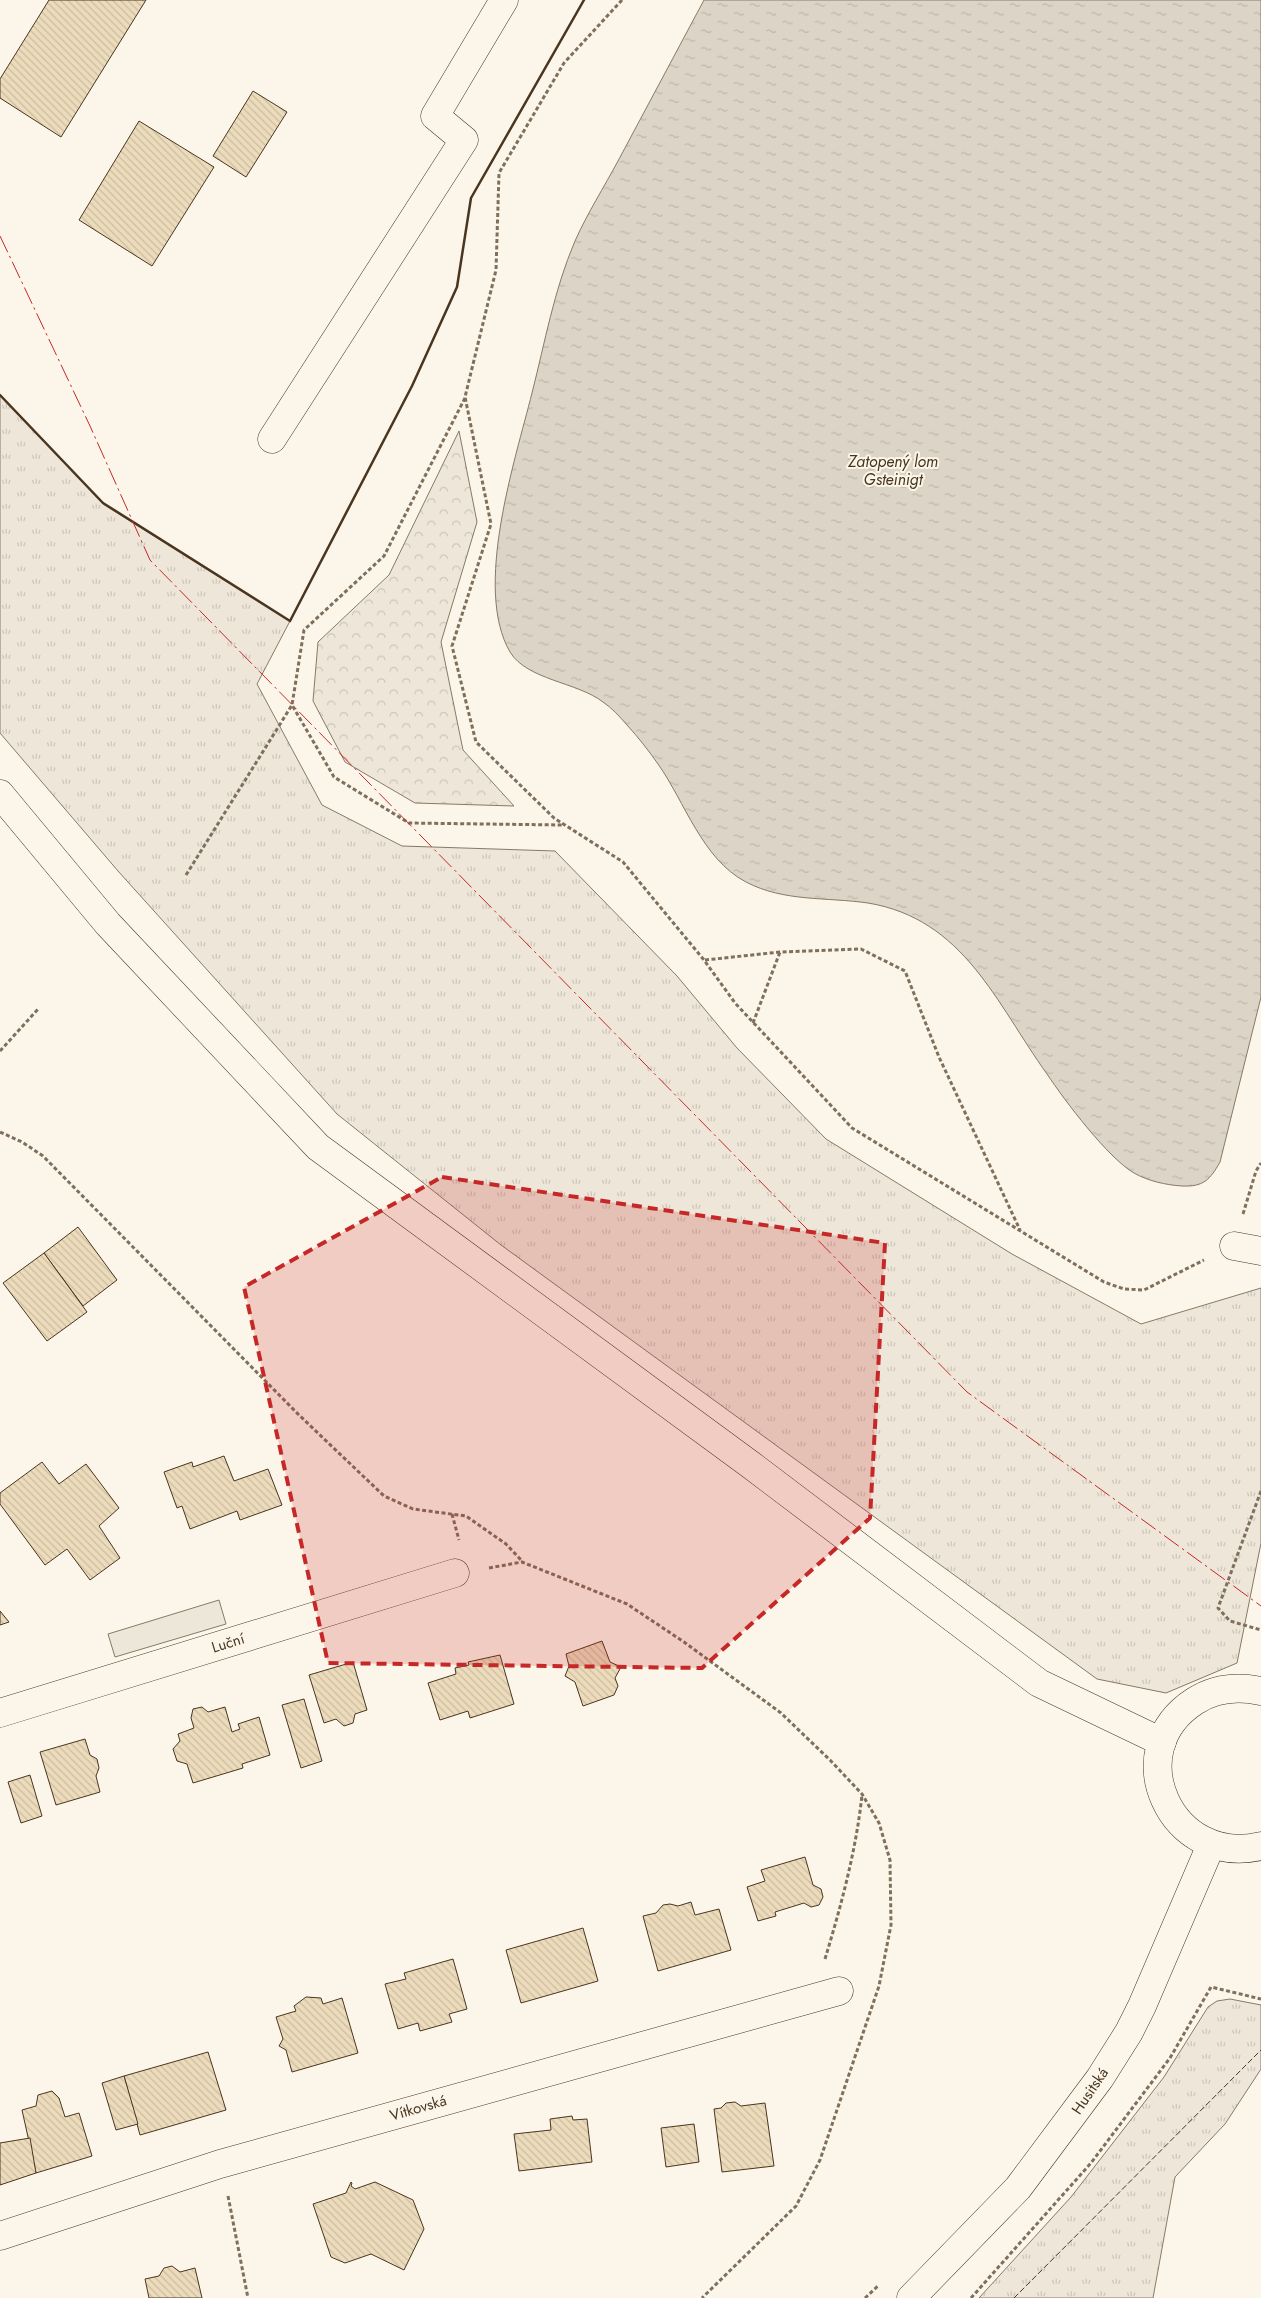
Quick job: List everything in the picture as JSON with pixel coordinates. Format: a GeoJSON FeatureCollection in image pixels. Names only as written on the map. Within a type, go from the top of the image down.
{"type":"FeatureCollection","features":[{"type":"Feature","properties":{"kind":"street"},"geometry":{"type":"LineString","coordinates":[[272,439],[464,140],[435,116],[504,0]]}},
{"type":"Feature","properties":{"kind":"street"},"geometry":{"type":"LineString","coordinates":[[0,794],[108,924],[318,1147],[751,1465],[1039,1683],[1162,1742]]}},
{"type":"Feature","properties":{"kind":"street"},"geometry":{"type":"LineString","coordinates":[[1234,1246],[1261,1250]]}},
{"type":"Feature","properties":{"kind":"street","name":"Luční"},"geometry":{"type":"LineString","coordinates":[[0,1713],[456,1574]]}},
{"type":"Feature","properties":{"kind":"street"},"geometry":{"type":"LineString","coordinates":[[1261,1691],[1247,1688],[1225,1689],[1204,1695],[1187,1707],[1172,1723],[1162,1742],[1158,1763],[1159,1784],[1165,1804],[1177,1821],[1192,1835],[1211,1845],[1230,1850],[1261,1846]]}},
{"type":"Feature","properties":{"kind":"street","name":"Husitská"},"geometry":{"type":"LineString","coordinates":[[911,2298],[1018,2188],[1100,2078],[1129,2032],[1150,1989],[1211,1845]]}},
{"type":"Feature","properties":{"kind":"street","name":"Vítkovská"},"geometry":{"type":"LineString","coordinates":[[0,2236],[220,2164],[839,1990]]}},
{"type":"Feature","properties":{"kind":"path"},"geometry":{"type":"LineString","coordinates":[[186,875],[292,705],[304,630],[384,556],[465,397],[496,270],[499,173],[564,63],[622,0]]}},
{"type":"Feature","properties":{"kind":"path"},"geometry":{"type":"LineString","coordinates":[[465,397],[491,524],[452,646],[476,742],[554,818],[623,862],[704,960],[735,1003],[852,1128],[1104,1282],[1124,1290],[1144,1290],[1234,1246],[1256,1171],[1261,1163]]}},
{"type":"Feature","properties":{"kind":"path"},"geometry":{"type":"LineString","coordinates":[[292,705],[334,777],[409,823],[566,825]]}},
{"type":"Feature","properties":{"kind":"path"},"geometry":{"type":"LineString","coordinates":[[704,960],[780,952],[861,950],[905,971],[939,1057],[1021,1231]]}},
{"type":"Feature","properties":{"kind":"path"},"geometry":{"type":"LineString","coordinates":[[754,1023],[780,952]]}},
{"type":"Feature","properties":{"kind":"path"},"geometry":{"type":"LineString","coordinates":[[0,1052],[38,1008]]}},
{"type":"Feature","properties":{"kind":"path"},"geometry":{"type":"LineString","coordinates":[[0,1132],[22,1142],[43,1156],[299,1415],[384,1496],[413,1509],[466,1516],[506,1544],[522,1562],[627,1604],[684,1642],[781,1713],[862,1794],[879,1823],[890,1860],[891,1925],[879,1986],[820,2160],[796,2206],[702,2298]]}},
{"type":"Feature","properties":{"kind":"path"},"geometry":{"type":"LineString","coordinates":[[1261,1491],[1218,1608],[1230,1621],[1261,1630]]}},
{"type":"Feature","properties":{"kind":"path"},"geometry":{"type":"LineString","coordinates":[[456,1574],[522,1562]]}},
{"type":"Feature","properties":{"kind":"path"},"geometry":{"type":"LineString","coordinates":[[824,1963],[846,1888],[859,1823],[862,1794]]}},
{"type":"Feature","properties":{"kind":"path"},"geometry":{"type":"LineString","coordinates":[[971,2298],[1091,2163],[1170,2058],[1211,1987],[1261,1999]]}},
{"type":"Feature","properties":{"kind":"path"},"geometry":{"type":"LineString","coordinates":[[220,2164],[243,2263],[248,2298]]}},
{"type":"Feature","properties":{"kind":"highlighted area"},"geometry":{"type":"Polygon","coordinates":[[[442,1177],[885,1243],[870,1518],[702,1668],[328,1663],[244,1287],[442,1177]]]}},
{"type":"Feature","properties":{"kind":"green space"},"geometry":{"type":"Polygon","coordinates":[[[0,395],[103,504],[290,621],[257,684],[322,805],[402,846],[555,851],[677,976],[737,1048],[826,1139],[1012,1254],[1141,1324],[1261,1288],[1261,1543],[1237,1663],[1166,1693],[1097,1679],[501,1245],[337,1114],[118,871],[0,733],[0,395]]]}},
{"type":"Feature","properties":{"kind":"green space"},"geometry":{"type":"Polygon","coordinates":[[[459,431],[477,522],[441,642],[463,750],[514,806],[415,803],[345,762],[313,701],[318,642],[389,575],[459,431]]]}},
{"type":"Feature","properties":{"kind":"green space"},"geometry":{"type":"Polygon","coordinates":[[[1230,1999],[1261,2005],[1261,2069],[1225,2124],[1175,2177],[1153,2298],[979,2298],[1071,2197],[1164,2077],[1208,2007],[1217,2001],[1230,1999]]]}},
{"type":"Feature","properties":{"kind":"shaded area"},"geometry":{"type":"Polygon","coordinates":[[[219,1600],[226,1624],[115,1657],[108,1634],[219,1600]]]}},
{"type":"Feature","properties":{"kind":"water","name":"Zatopený lom Gsteinigt"},"geometry":{"type":"Polygon","coordinates":[[[704,0],[1261,0],[1261,997],[1220,1162],[1209,1178],[1201,1184],[1182,1186],[1163,1184],[1139,1176],[1112,1155],[1065,1099],[974,968],[953,945],[929,926],[901,912],[868,903],[806,898],[775,893],[746,882],[731,872],[706,845],[655,759],[616,713],[592,695],[528,669],[510,652],[500,625],[495,594],[496,560],[501,524],[516,453],[561,278],[575,241],[590,211],[704,0]]]}},
{"type":"Feature","properties":{"kind":"building"},"geometry":{"type":"Polygon","coordinates":[[[49,0],[146,0],[61,137],[0,98],[0,79],[49,0]]]}},
{"type":"Feature","properties":{"kind":"building"},"geometry":{"type":"Polygon","coordinates":[[[253,91],[287,112],[246,177],[213,156],[253,91]]]}},
{"type":"Feature","properties":{"kind":"building"},"geometry":{"type":"Polygon","coordinates":[[[139,121],[214,167],[152,266],[79,220],[139,121]]]}},
{"type":"Feature","properties":{"kind":"building"},"geometry":{"type":"Polygon","coordinates":[[[78,1227],[117,1280],[83,1306],[44,1253],[78,1227]]]}},
{"type":"Feature","properties":{"kind":"building"},"geometry":{"type":"Polygon","coordinates":[[[44,1253],[87,1312],[47,1341],[3,1283],[44,1253]]]}},
{"type":"Feature","properties":{"kind":"building"},"geometry":{"type":"Polygon","coordinates":[[[224,1456],[234,1481],[268,1469],[282,1505],[240,1520],[237,1511],[190,1529],[182,1506],[177,1508],[164,1472],[192,1462],[193,1467],[224,1456]]]}},
{"type":"Feature","properties":{"kind":"building"},"geometry":{"type":"Polygon","coordinates":[[[42,1462],[59,1484],[86,1464],[119,1508],[99,1526],[120,1558],[90,1580],[67,1549],[45,1565],[0,1504],[0,1493],[42,1462]]]}},
{"type":"Feature","properties":{"kind":"building"},"geometry":{"type":"Polygon","coordinates":[[[0,1611],[9,1622],[0,1625],[0,1611]]]}},
{"type":"Feature","properties":{"kind":"building"},"geometry":{"type":"Polygon","coordinates":[[[602,1641],[610,1662],[621,1667],[615,1678],[618,1686],[614,1695],[583,1706],[575,1682],[565,1676],[569,1666],[566,1654],[602,1641]]]}},
{"type":"Feature","properties":{"kind":"building"},"geometry":{"type":"Polygon","coordinates":[[[500,1655],[514,1704],[470,1718],[468,1711],[440,1720],[428,1683],[456,1674],[455,1668],[469,1665],[468,1662],[500,1655]]]}},
{"type":"Feature","properties":{"kind":"building"},"geometry":{"type":"Polygon","coordinates":[[[353,1662],[367,1710],[355,1714],[353,1723],[344,1726],[336,1719],[324,1723],[309,1675],[353,1662]]]}},
{"type":"Feature","properties":{"kind":"building"},"geometry":{"type":"Polygon","coordinates":[[[304,1699],[322,1761],[301,1768],[282,1705],[304,1699]]]}},
{"type":"Feature","properties":{"kind":"building"},"geometry":{"type":"Polygon","coordinates":[[[202,1707],[208,1712],[225,1707],[232,1732],[240,1729],[238,1724],[259,1717],[270,1755],[242,1764],[243,1768],[193,1783],[187,1764],[177,1761],[173,1749],[180,1741],[178,1734],[194,1728],[191,1718],[193,1709],[202,1707]]]}},
{"type":"Feature","properties":{"kind":"building"},"geometry":{"type":"Polygon","coordinates":[[[85,1739],[90,1755],[97,1759],[99,1768],[96,1776],[100,1792],[56,1805],[40,1752],[85,1739]]]}},
{"type":"Feature","properties":{"kind":"building"},"geometry":{"type":"Polygon","coordinates":[[[30,1775],[42,1816],[21,1823],[8,1782],[30,1775]]]}},
{"type":"Feature","properties":{"kind":"building"},"geometry":{"type":"Polygon","coordinates":[[[805,1857],[813,1885],[821,1889],[823,1897],[819,1905],[811,1907],[804,1903],[775,1912],[776,1916],[758,1921],[747,1887],[765,1881],[761,1870],[805,1857]]]}},
{"type":"Feature","properties":{"kind":"building"},"geometry":{"type":"Polygon","coordinates":[[[691,1902],[695,1915],[719,1909],[731,1950],[658,1971],[643,1916],[656,1913],[663,1905],[678,1906],[691,1902]]]}},
{"type":"Feature","properties":{"kind":"building"},"geometry":{"type":"Polygon","coordinates":[[[583,1928],[598,1981],[521,2003],[506,1950],[583,1928]]]}},
{"type":"Feature","properties":{"kind":"building"},"geometry":{"type":"Polygon","coordinates":[[[453,1959],[467,2009],[449,2014],[452,2022],[420,2031],[418,2023],[398,2029],[385,1984],[406,1979],[404,1973],[453,1959]]]}},
{"type":"Feature","properties":{"kind":"building"},"geometry":{"type":"Polygon","coordinates":[[[306,1997],[321,1998],[323,2004],[342,1998],[358,2053],[292,2072],[286,2050],[279,2046],[283,2039],[276,2017],[296,2011],[294,2006],[306,1997]]]}},
{"type":"Feature","properties":{"kind":"building"},"geometry":{"type":"Polygon","coordinates":[[[208,2052],[226,2110],[140,2135],[124,2076],[208,2052]]]}},
{"type":"Feature","properties":{"kind":"building"},"geometry":{"type":"Polygon","coordinates":[[[124,2076],[138,2124],[116,2130],[102,2083],[124,2076]]]}},
{"type":"Feature","properties":{"kind":"building"},"geometry":{"type":"Polygon","coordinates":[[[52,2091],[59,2098],[65,2117],[79,2113],[92,2156],[36,2173],[22,2110],[36,2106],[38,2095],[52,2091]]]}},
{"type":"Feature","properties":{"kind":"building"},"geometry":{"type":"Polygon","coordinates":[[[735,2102],[741,2106],[765,2103],[774,2166],[722,2172],[714,2109],[721,2108],[726,2103],[735,2102]]]}},
{"type":"Feature","properties":{"kind":"building"},"geometry":{"type":"Polygon","coordinates":[[[572,2116],[573,2120],[587,2119],[592,2162],[519,2171],[514,2134],[551,2130],[550,2119],[572,2116]]]}},
{"type":"Feature","properties":{"kind":"building"},"geometry":{"type":"Polygon","coordinates":[[[694,2124],[699,2162],[666,2167],[661,2128],[694,2124]]]}},
{"type":"Feature","properties":{"kind":"building"},"geometry":{"type":"Polygon","coordinates":[[[30,2138],[36,2173],[0,2185],[0,2143],[30,2138]]]}},
{"type":"Feature","properties":{"kind":"building"},"geometry":{"type":"Polygon","coordinates":[[[351,2182],[351,2186],[355,2189],[375,2182],[413,2200],[424,2229],[404,2270],[371,2254],[345,2263],[331,2257],[313,2204],[346,2193],[351,2182]]]}},
{"type":"Feature","properties":{"kind":"building"},"geometry":{"type":"Polygon","coordinates":[[[172,2266],[180,2272],[195,2268],[202,2298],[149,2298],[145,2279],[159,2276],[164,2268],[172,2266]]]}},
{"type":"Feature","properties":{"kind":"fence"},"geometry":{"type":"LineString","coordinates":[[1014,2298],[1261,2050]]}},
{"type":"Feature","properties":{"kind":"wall"},"geometry":{"type":"LineString","coordinates":[[0,395],[103,503],[290,621],[412,386],[457,287],[471,198],[584,0]]}},
{"type":"Feature","properties":{"kind":"power"},"geometry":{"type":"LineString","coordinates":[[0,236],[90,426],[150,560],[967,1392],[1261,1606]]}}]}
